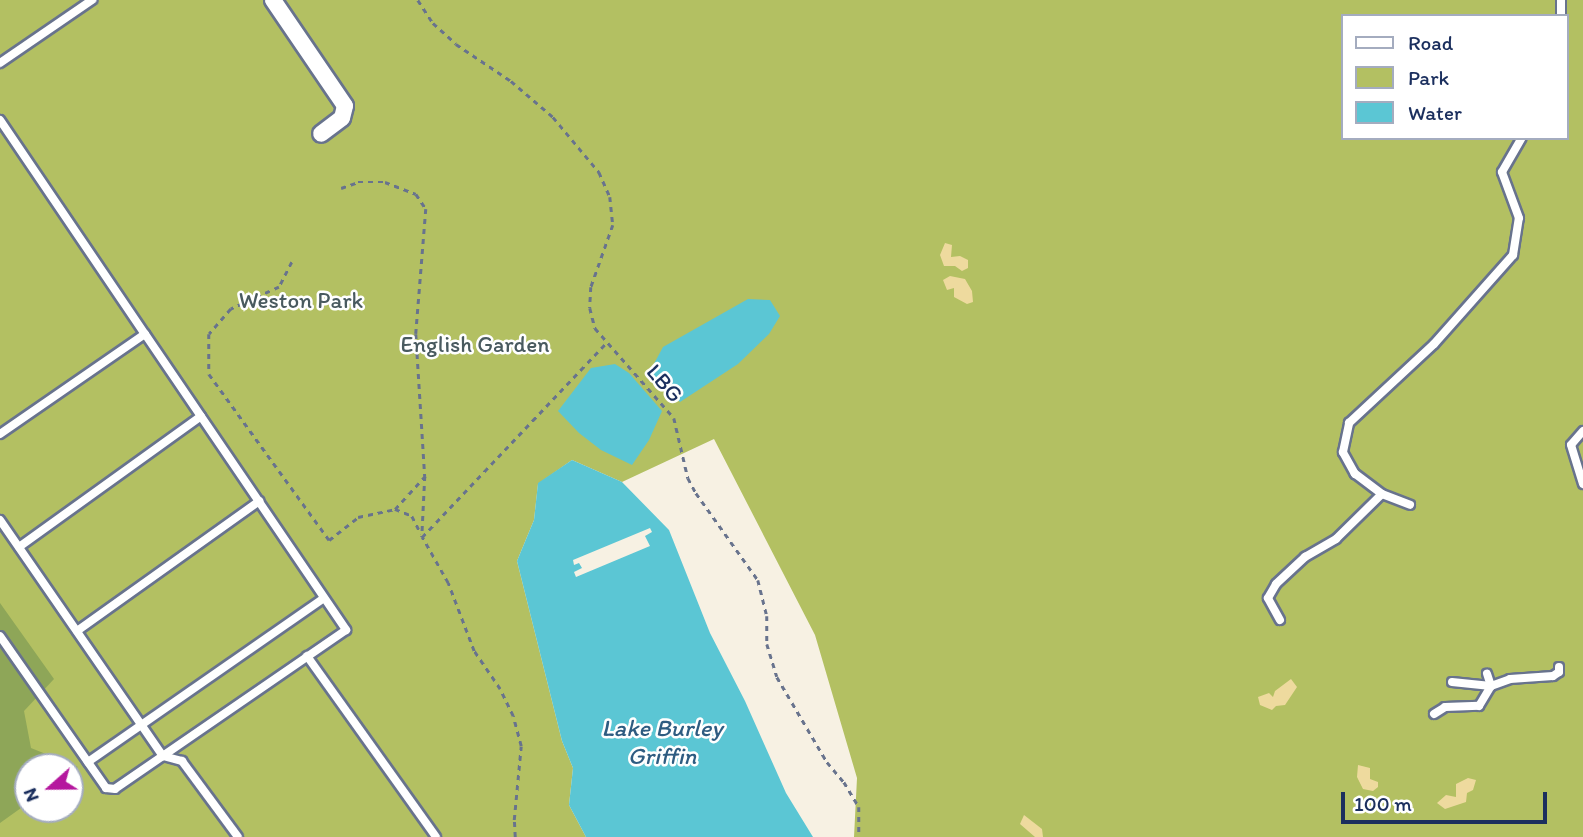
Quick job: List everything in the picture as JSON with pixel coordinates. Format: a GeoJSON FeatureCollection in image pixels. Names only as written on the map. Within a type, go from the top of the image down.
{"type":"FeatureCollection","features":[{"type":"Feature","properties":{"kind":"street"},"geometry":{"type":"LineString","coordinates":[[273,0],[345,106],[342,118],[321,134]]}},
{"type":"Feature","properties":{"kind":"lane"},"geometry":{"type":"LineString","coordinates":[[0,63],[92,0]]}},
{"type":"Feature","properties":{"kind":"lane"},"geometry":{"type":"LineString","coordinates":[[0,120],[346,630],[115,789],[106,788],[0,636]]}},
{"type":"Feature","properties":{"kind":"lane"},"geometry":{"type":"LineString","coordinates":[[1410,505],[1382,494],[1355,474],[1343,452],[1349,423],[1434,344],[1513,255],[1519,218],[1502,172],[1521,140]]}},
{"type":"Feature","properties":{"kind":"lane"},"geometry":{"type":"LineString","coordinates":[[0,434],[145,334]]}},
{"type":"Feature","properties":{"kind":"lane"},"geometry":{"type":"LineString","coordinates":[[19,547],[201,416]]}},
{"type":"Feature","properties":{"kind":"lane"},"geometry":{"type":"LineString","coordinates":[[1583,432],[1571,445],[1583,484]]}},
{"type":"Feature","properties":{"kind":"lane"},"geometry":{"type":"LineString","coordinates":[[1280,620],[1268,598],[1276,584],[1305,557],[1336,539],[1382,494]]}},
{"type":"Feature","properties":{"kind":"lane"},"geometry":{"type":"LineString","coordinates":[[77,631],[259,502]]}},
{"type":"Feature","properties":{"kind":"lane"},"geometry":{"type":"LineString","coordinates":[[0,520],[163,756],[182,761],[238,837]]}},
{"type":"Feature","properties":{"kind":"lane"},"geometry":{"type":"LineString","coordinates":[[88,762],[324,598]]}},
{"type":"Feature","properties":{"kind":"lane"},"geometry":{"type":"LineString","coordinates":[[307,656],[436,837]]}},
{"type":"Feature","properties":{"kind":"lane"},"geometry":{"type":"LineString","coordinates":[[1452,682],[1492,686],[1510,679],[1553,676],[1559,672],[1559,667]]}},
{"type":"Feature","properties":{"kind":"lane"},"geometry":{"type":"LineString","coordinates":[[1487,674],[1492,686]]}},
{"type":"Feature","properties":{"kind":"lane"},"geometry":{"type":"LineString","coordinates":[[1434,714],[1445,707],[1479,706],[1492,686]]}},
{"type":"Feature","properties":{"kind":"path","name":"LBG"},"geometry":{"type":"LineString","coordinates":[[418,0],[433,23],[456,44],[511,81],[553,117],[599,172],[610,197],[613,225],[591,287],[590,308],[596,328],[606,343],[665,404],[674,418],[688,478],[696,494],[758,580],[767,616],[767,644],[777,677],[827,762],[844,782],[859,807],[859,837]]}},
{"type":"Feature","properties":{"kind":"path"},"geometry":{"type":"LineString","coordinates":[[341,188],[358,182],[385,181],[416,194],[426,209],[416,334],[425,476],[422,537]]}},
{"type":"Feature","properties":{"kind":"path"},"geometry":{"type":"LineString","coordinates":[[292,262],[279,287],[231,309],[209,334],[209,373],[329,540],[358,517],[396,509],[412,516],[448,583],[474,651],[500,689],[513,716],[521,746],[514,820],[516,837]]}},
{"type":"Feature","properties":{"kind":"path"},"geometry":{"type":"LineString","coordinates":[[422,537],[606,343]]}},
{"type":"Feature","properties":{"kind":"path"},"geometry":{"type":"LineString","coordinates":[[396,509],[425,476]]}},
{"type":"Feature","properties":{"kind":"green space"},"geometry":{"type":"Polygon","coordinates":[[[0,0],[1583,0],[1583,837],[854,837],[857,778],[815,635],[714,439],[622,482],[572,460],[538,484],[534,520],[517,561],[562,741],[573,768],[569,805],[586,837],[0,837],[0,0]]]}},
{"type":"Feature","properties":{"kind":"green space"},"geometry":{"type":"Polygon","coordinates":[[[0,603],[54,679],[24,711],[31,748],[43,753],[14,753],[14,813],[0,823],[0,603]]]}},
{"type":"Feature","properties":{"kind":"sand"},"geometry":{"type":"Polygon","coordinates":[[[945,243],[952,245],[951,257],[960,256],[968,260],[968,268],[962,271],[955,266],[944,266],[940,255],[945,243]]]}},
{"type":"Feature","properties":{"kind":"sand"},"geometry":{"type":"Polygon","coordinates":[[[950,276],[965,279],[972,291],[973,302],[967,304],[954,297],[954,288],[947,290],[943,280],[950,276]]]}},
{"type":"Feature","properties":{"kind":"sand"},"geometry":{"type":"Polygon","coordinates":[[[1291,679],[1297,687],[1285,705],[1276,706],[1272,710],[1260,705],[1258,697],[1269,693],[1273,697],[1275,691],[1291,679]]]}},
{"type":"Feature","properties":{"kind":"sand"},"geometry":{"type":"Polygon","coordinates":[[[1358,765],[1370,768],[1370,779],[1378,782],[1378,787],[1373,791],[1363,789],[1357,777],[1358,765]]]}},
{"type":"Feature","properties":{"kind":"sand"},"geometry":{"type":"Polygon","coordinates":[[[1468,778],[1476,780],[1473,790],[1467,793],[1466,802],[1445,809],[1437,803],[1446,795],[1456,797],[1456,784],[1468,778]]]}},
{"type":"Feature","properties":{"kind":"sand"},"geometry":{"type":"Polygon","coordinates":[[[1024,815],[1042,829],[1043,837],[1035,837],[1020,824],[1024,815]]]}},
{"type":"Feature","properties":{"kind":"water"},"geometry":{"type":"Polygon","coordinates":[[[748,299],[770,300],[780,316],[769,334],[738,364],[680,402],[649,373],[663,347],[748,299]]]}},
{"type":"Feature","properties":{"kind":"water"},"geometry":{"type":"Polygon","coordinates":[[[615,364],[629,373],[662,411],[649,440],[632,465],[601,450],[579,433],[558,411],[591,368],[615,364]]]}},
{"type":"Feature","properties":{"kind":"water","name":"Lake Burley Griffin"},"geometry":{"type":"Polygon","coordinates":[[[572,460],[622,482],[669,530],[710,633],[745,701],[786,793],[813,837],[586,837],[569,805],[573,768],[562,741],[517,561],[534,520],[538,483],[572,460]]]}},
{"type":"Feature","properties":{"kind":"pier"},"geometry":{"type":"Polygon","coordinates":[[[650,528],[652,532],[645,536],[650,546],[576,577],[574,572],[582,568],[579,563],[574,565],[573,560],[650,528]]]}},
{"type":"Feature","properties":{"kind":"park label","name":"Weston Park"},"geometry":{"type":"Point","coordinates":[301,300]}},
{"type":"Feature","properties":{"kind":"park label","name":"English Garden"},"geometry":{"type":"Point","coordinates":[475,344]}}]}
